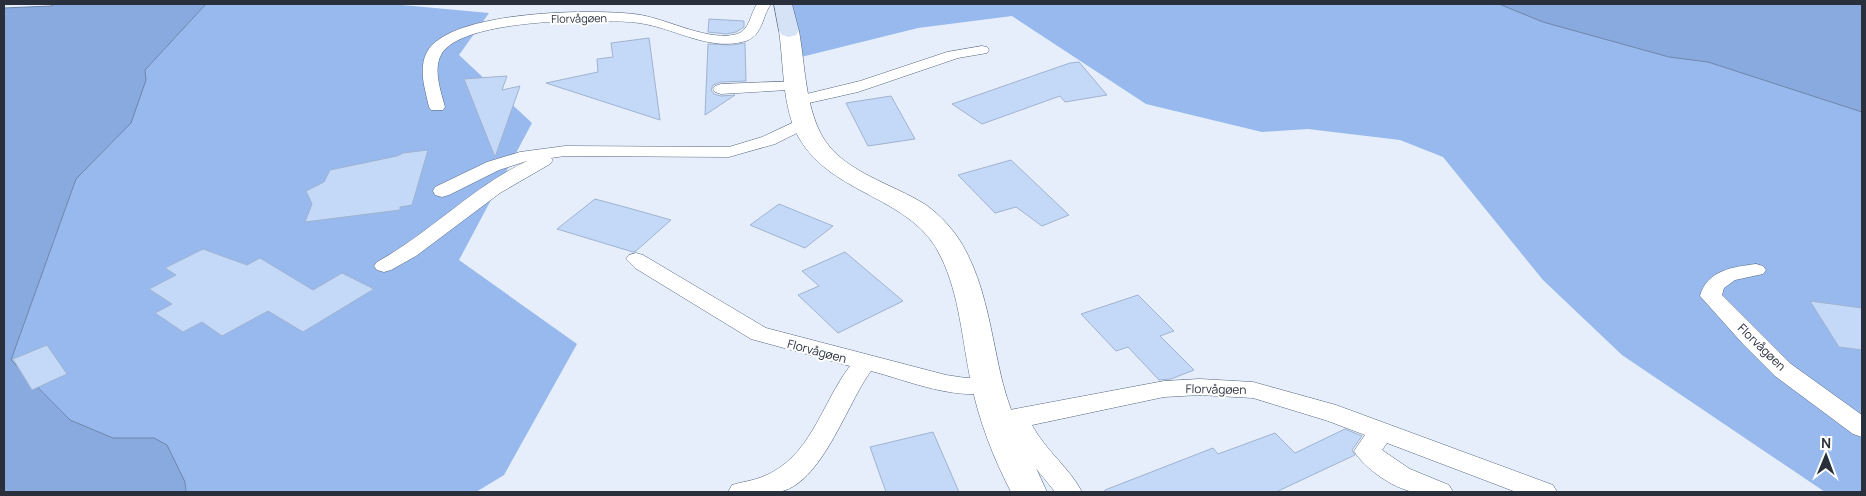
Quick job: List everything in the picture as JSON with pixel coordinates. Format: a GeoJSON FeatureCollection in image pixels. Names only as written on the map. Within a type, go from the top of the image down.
{"type":"FeatureCollection","features":[{"type":"Feature","properties":{"kind":"main road"},"geometry":{"type":"LineString","coordinates":[[783,4],[789,31]]}},
{"type":"Feature","properties":{"kind":"street"},"geometry":{"type":"LineString","coordinates":[[789,31],[801,103],[811,138],[847,174],[918,211],[937,227],[948,243],[967,288],[988,385],[1008,420],[1020,475],[1029,492]]}},
{"type":"Feature","properties":{"kind":"lane","name":"Florvågøen"},"geometry":{"type":"LineString","coordinates":[[437,107],[430,76],[432,60],[436,50],[457,34],[501,22],[602,17],[640,19],[718,39],[730,40],[744,37],[752,32],[756,24],[758,11],[764,4]]}},
{"type":"Feature","properties":{"kind":"lane"},"geometry":{"type":"LineString","coordinates":[[721,88],[801,103],[843,92],[939,60],[974,50],[982,50]]}},
{"type":"Feature","properties":{"kind":"lane"},"geometry":{"type":"LineString","coordinates":[[442,191],[493,166],[520,157],[565,152],[729,152],[742,150],[764,143],[801,103]]}},
{"type":"Feature","properties":{"kind":"lane"},"geometry":{"type":"LineString","coordinates":[[384,266],[417,247],[484,194],[526,167],[565,152]]}},
{"type":"Feature","properties":{"kind":"lane","name":"Florvågøen"},"geometry":{"type":"LineString","coordinates":[[636,259],[758,334],[946,383],[966,386],[988,385]]}},
{"type":"Feature","properties":{"kind":"lane","name":"Florvågøen"},"geometry":{"type":"LineString","coordinates":[[1756,270],[1730,274],[1721,279],[1712,288],[1711,296],[1783,370],[1862,428]]}},
{"type":"Feature","properties":{"kind":"lane"},"geometry":{"type":"LineString","coordinates":[[740,492],[770,485],[792,473],[806,460],[824,436],[850,385],[865,363]]}},
{"type":"Feature","properties":{"kind":"lane","name":"Florvågøen"},"geometry":{"type":"LineString","coordinates":[[1008,420],[1164,389],[1200,387],[1252,390],[1336,414],[1544,492]]}},
{"type":"Feature","properties":{"kind":"lane"},"geometry":{"type":"LineString","coordinates":[[1008,420],[1047,462],[1069,492]]}},
{"type":"Feature","properties":{"kind":"lane"},"geometry":{"type":"LineString","coordinates":[[1382,431],[1367,451],[1372,457],[1384,465],[1440,492]]}},
{"type":"Feature","properties":{"kind":"shaded area"},"geometry":{"type":"Polygon","coordinates":[[[54,4],[206,4],[145,70],[146,80],[131,123],[76,179],[11,360],[70,420],[113,438],[154,438],[167,445],[185,482],[186,492],[4,492],[4,8],[51,6],[54,4]]]}},
{"type":"Feature","properties":{"kind":"shaded area"},"geometry":{"type":"Polygon","coordinates":[[[206,4],[391,4],[489,13],[459,55],[532,123],[459,260],[577,344],[504,475],[476,492],[186,492],[185,482],[154,438],[113,438],[70,420],[11,360],[76,179],[131,123],[145,70],[206,4]]]}},
{"type":"Feature","properties":{"kind":"shaded area"},"geometry":{"type":"Polygon","coordinates":[[[780,4],[1499,4],[1543,22],[1669,57],[1708,62],[1862,112],[1862,492],[1825,492],[1622,355],[1543,280],[1443,157],[1400,140],[1308,129],[1262,132],[1146,104],[1012,16],[918,28],[785,61],[780,4]]]}},
{"type":"Feature","properties":{"kind":"shaded area"},"geometry":{"type":"Polygon","coordinates":[[[1499,4],[1862,4],[1862,112],[1708,62],[1669,57],[1543,22],[1499,4]]]}},
{"type":"Feature","properties":{"kind":"building"},"geometry":{"type":"Polygon","coordinates":[[[709,19],[744,21],[744,27],[736,32],[726,34],[708,32],[709,19]]]}},
{"type":"Feature","properties":{"kind":"building"},"geometry":{"type":"Polygon","coordinates":[[[649,38],[660,120],[546,83],[598,72],[597,59],[613,57],[611,43],[649,38]]]}},
{"type":"Feature","properties":{"kind":"building"},"geometry":{"type":"Polygon","coordinates":[[[745,43],[746,81],[721,82],[713,85],[711,90],[714,94],[721,96],[735,95],[705,115],[708,44],[732,45],[745,43]]]}},
{"type":"Feature","properties":{"kind":"building"},"geometry":{"type":"Polygon","coordinates":[[[1079,62],[1107,95],[1065,102],[1060,96],[982,124],[952,104],[1070,63],[1079,62]]]}},
{"type":"Feature","properties":{"kind":"building"},"geometry":{"type":"Polygon","coordinates":[[[507,76],[502,90],[520,86],[495,157],[464,79],[507,76]]]}},
{"type":"Feature","properties":{"kind":"building"},"geometry":{"type":"Polygon","coordinates":[[[891,96],[915,139],[868,146],[846,103],[891,96]]]}},
{"type":"Feature","properties":{"kind":"building"},"geometry":{"type":"Polygon","coordinates":[[[428,150],[412,205],[400,207],[400,210],[305,222],[312,204],[306,191],[324,182],[330,170],[397,156],[403,153],[428,150]]]}},
{"type":"Feature","properties":{"kind":"building"},"geometry":{"type":"Polygon","coordinates":[[[1011,160],[1069,215],[1042,226],[1016,207],[995,213],[958,175],[1011,160]]]}},
{"type":"Feature","properties":{"kind":"building"},"geometry":{"type":"Polygon","coordinates":[[[595,199],[671,220],[633,252],[557,229],[595,199]]]}},
{"type":"Feature","properties":{"kind":"building"},"geometry":{"type":"Polygon","coordinates":[[[779,204],[833,226],[805,248],[750,225],[779,204]]]}},
{"type":"Feature","properties":{"kind":"building"},"geometry":{"type":"Polygon","coordinates":[[[203,249],[247,265],[260,258],[313,290],[342,273],[374,289],[303,332],[268,311],[222,336],[202,322],[183,332],[155,313],[172,304],[149,289],[176,275],[165,268],[203,249]]]}},
{"type":"Feature","properties":{"kind":"building"},"geometry":{"type":"Polygon","coordinates":[[[845,252],[903,301],[838,333],[798,295],[819,286],[802,271],[845,252]]]}},
{"type":"Feature","properties":{"kind":"building"},"geometry":{"type":"Polygon","coordinates":[[[1138,295],[1174,331],[1160,336],[1194,370],[1171,379],[1159,380],[1128,347],[1116,351],[1081,314],[1138,295]]]}},
{"type":"Feature","properties":{"kind":"building"},"geometry":{"type":"Polygon","coordinates":[[[1810,301],[1862,308],[1862,350],[1839,347],[1810,301]]]}},
{"type":"Feature","properties":{"kind":"building"},"geometry":{"type":"Polygon","coordinates":[[[47,345],[67,374],[32,390],[13,359],[47,345]]]}},
{"type":"Feature","properties":{"kind":"building"},"geometry":{"type":"Polygon","coordinates":[[[1345,429],[1362,436],[1352,450],[1355,455],[1276,492],[1105,492],[1105,490],[1213,448],[1218,454],[1275,433],[1295,453],[1345,429]]]}},
{"type":"Feature","properties":{"kind":"building"},"geometry":{"type":"Polygon","coordinates":[[[933,432],[959,492],[886,492],[870,447],[933,432]]]}}]}
